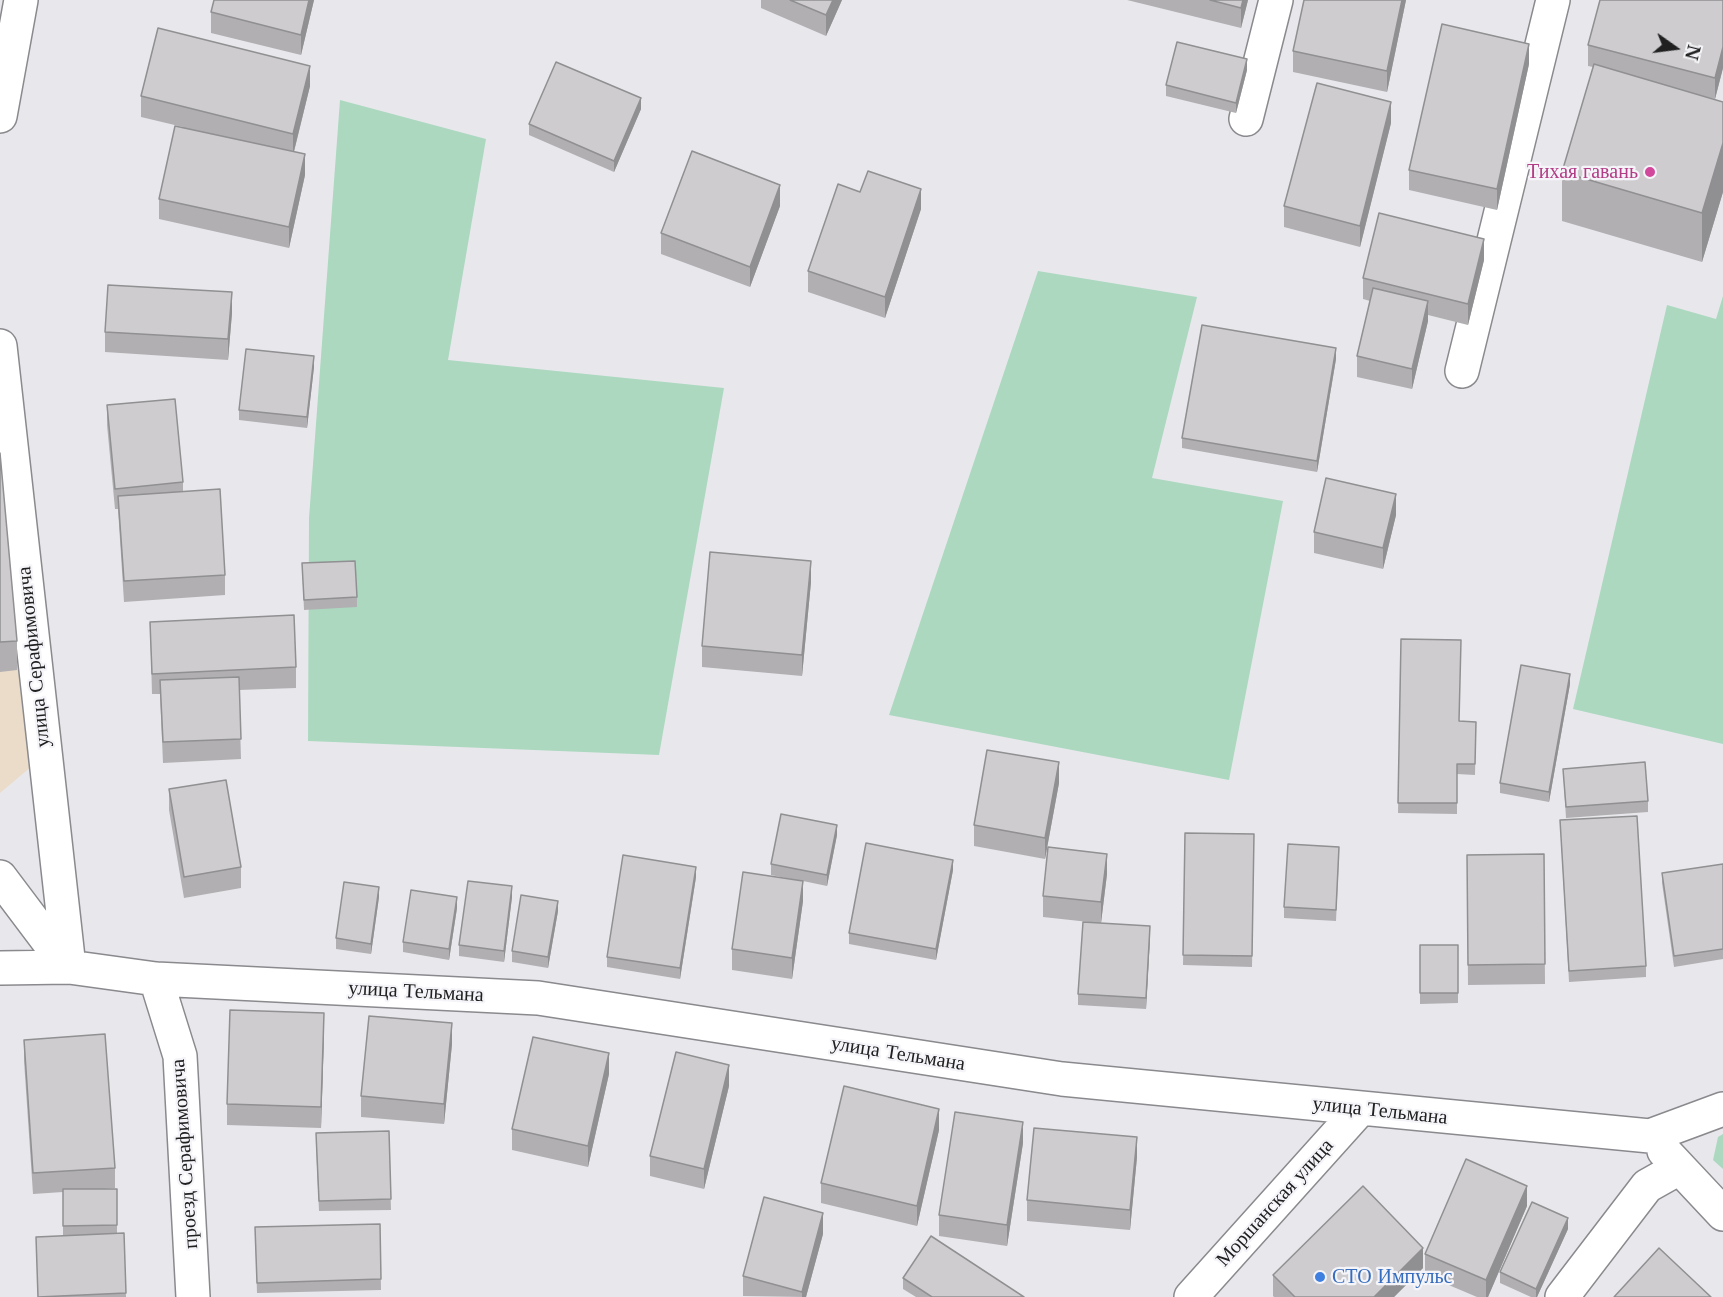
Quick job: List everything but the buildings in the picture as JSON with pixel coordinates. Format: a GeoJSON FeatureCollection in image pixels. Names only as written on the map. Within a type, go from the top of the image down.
{"type":"FeatureCollection","features":[{"type":"Feature","properties":{"kind":"street"},"geometry":{"type":"LineString","coordinates":[[0,116],[21,0]]}},
{"type":"Feature","properties":{"kind":"street"},"geometry":{"type":"LineString","coordinates":[[1246,119],[1276,0]]}},
{"type":"Feature","properties":{"kind":"street"},"geometry":{"type":"LineString","coordinates":[[1462,371],[1553,0]]}},
{"type":"Feature","properties":{"kind":"street","name":"улица Серафимовича"},"geometry":{"type":"LineString","coordinates":[[0,346],[69,967]]}},
{"type":"Feature","properties":{"kind":"street"},"geometry":{"type":"LineString","coordinates":[[0,877],[69,967]]}},
{"type":"Feature","properties":{"kind":"street","name":"улица Тельмана"},"geometry":{"type":"LineString","coordinates":[[0,968],[69,967],[156,979],[538,998],[1062,1079],[1650,1136],[1723,1109]]}},
{"type":"Feature","properties":{"kind":"street","name":"проезд Серафимовича"},"geometry":{"type":"LineString","coordinates":[[156,979],[180,1056],[193,1297]]}},
{"type":"Feature","properties":{"kind":"street","name":"Моршанская улица"},"geometry":{"type":"LineString","coordinates":[[1191,1297],[1360,1108]]}},
{"type":"Feature","properties":{"kind":"street"},"geometry":{"type":"LineString","coordinates":[[1650,1136],[1723,1214]]}},
{"type":"Feature","properties":{"kind":"street"},"geometry":{"type":"LineString","coordinates":[[1562,1297],[1647,1186],[1679,1168]]}},
{"type":"Feature","properties":{"kind":"shaded area"},"geometry":{"type":"Polygon","coordinates":[[[0,403],[38,761],[0,793],[0,403]]]}},
{"type":"Feature","properties":{"kind":"green space"},"geometry":{"type":"Polygon","coordinates":[[[340,100],[486,139],[448,360],[724,388],[659,755],[308,741],[309,518],[340,100]]]}},
{"type":"Feature","properties":{"kind":"green space"},"geometry":{"type":"Polygon","coordinates":[[[1038,271],[1197,297],[1152,478],[1283,501],[1229,780],[889,715],[1038,271]]]}},
{"type":"Feature","properties":{"kind":"green space"},"geometry":{"type":"Polygon","coordinates":[[[1723,296],[1723,744],[1573,709],[1667,305],[1716,319],[1723,296]]]}},
{"type":"Feature","properties":{"kind":"green space"},"geometry":{"type":"Polygon","coordinates":[[[1723,1134],[1723,1169],[1713,1160],[1718,1137],[1723,1134]]]}},
{"type":"Feature","properties":{"kind":"place","name":"Тихая гавань"},"geometry":{"type":"Point","coordinates":[1650,172]}},
{"type":"Feature","properties":{"kind":"place","name":"СТО Импульс"},"geometry":{"type":"Point","coordinates":[1320,1277]}}]}
